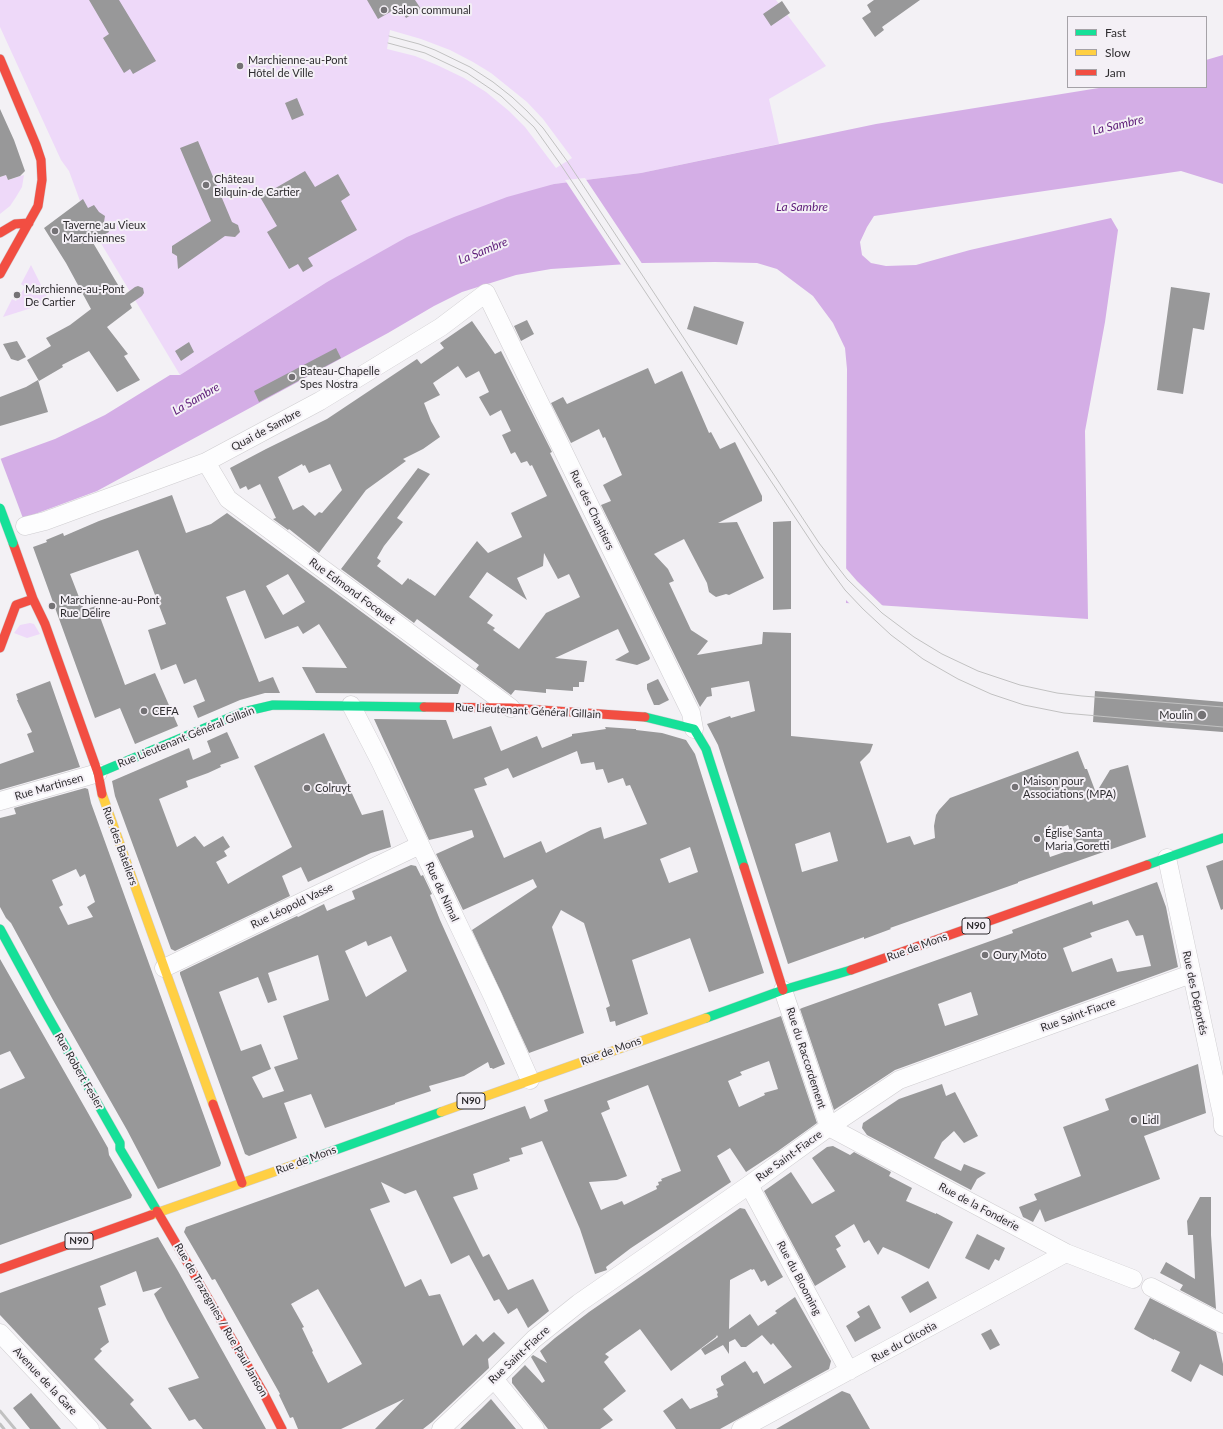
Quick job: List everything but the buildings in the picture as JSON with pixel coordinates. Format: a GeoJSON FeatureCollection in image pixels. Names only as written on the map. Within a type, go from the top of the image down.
{"type":"FeatureCollection","features":[{"type":"Feature","properties":{"kind":"main road"},"geometry":{"type":"LineString","coordinates":[[0,59],[39,153],[42,172],[41,193],[38,206],[1,269]]}},
{"type":"Feature","properties":{"kind":"main road"},"geometry":{"type":"LineString","coordinates":[[0,233],[15,224],[28,223]]}},
{"type":"Feature","properties":{"kind":"main road","name":"Rue des Bateliers"},"geometry":{"type":"LineString","coordinates":[[0,508],[33,599],[45,624],[98,773],[103,800],[242,1183]]}},
{"type":"Feature","properties":{"kind":"main road"},"geometry":{"type":"LineString","coordinates":[[0,648],[16,605],[33,599]]}},
{"type":"Feature","properties":{"kind":"main road","name":"Rue Lieutenant Général Gillain"},"geometry":{"type":"LineString","coordinates":[[98,773],[254,708],[273,705],[511,708],[650,717],[694,728]]}},
{"type":"Feature","properties":{"kind":"main road"},"geometry":{"type":"LineString","coordinates":[[694,728],[706,749],[783,990]]}},
{"type":"Feature","properties":{"kind":"main road","name":"Rue de Mons"},"geometry":{"type":"LineString","coordinates":[[0,1269],[783,990],[846,972],[1223,838]]}},
{"type":"Feature","properties":{"kind":"main road","name":"Rue Robert Fesler"},"geometry":{"type":"LineString","coordinates":[[0,929],[36,996],[120,1143],[120,1149],[158,1213]]}},
{"type":"Feature","properties":{"kind":"main road","name":"Rue de Trazegnies / Rue Paul Janson"},"geometry":{"type":"LineString","coordinates":[[158,1213],[260,1387],[282,1429]]}},
{"type":"Feature","properties":{"kind":"street","name":"Quai de Sambre"},"geometry":{"type":"LineString","coordinates":[[25,526],[45,521],[206,462],[320,401],[441,327],[486,293]]}},
{"type":"Feature","properties":{"kind":"street","name":"Rue des Chantiers"},"geometry":{"type":"LineString","coordinates":[[486,293],[691,713],[694,728]]}},
{"type":"Feature","properties":{"kind":"street","name":"Rue Edmond Focquet"},"geometry":{"type":"LineString","coordinates":[[206,462],[228,499],[511,708]]}},
{"type":"Feature","properties":{"kind":"street","name":"Rue de Nimal"},"geometry":{"type":"LineString","coordinates":[[351,705],[380,761],[493,997],[530,1080]]}},
{"type":"Feature","properties":{"kind":"street","name":"Rue Martinsen"},"geometry":{"type":"LineString","coordinates":[[0,801],[98,773]]}},
{"type":"Feature","properties":{"kind":"street","name":"Rue Léopold Vasse"},"geometry":{"type":"LineString","coordinates":[[164,968],[420,845]]}},
{"type":"Feature","properties":{"kind":"street","name":"Rue des Déportés"},"geometry":{"type":"LineString","coordinates":[[1167,858],[1223,1127]]}},
{"type":"Feature","properties":{"kind":"street","name":"Rue Saint-Fiacre"},"geometry":{"type":"LineString","coordinates":[[441,1429],[534,1339],[579,1302],[749,1185],[829,1127],[899,1080],[1191,974]]}},
{"type":"Feature","properties":{"kind":"street","name":"Rue du Raccordement"},"geometry":{"type":"LineString","coordinates":[[783,990],[829,1127]]}},
{"type":"Feature","properties":{"kind":"street","name":"Rue de la Fonderie"},"geometry":{"type":"LineString","coordinates":[[829,1127],[1066,1253],[1133,1279]]}},
{"type":"Feature","properties":{"kind":"street","name":"Rue du Blooming"},"geometry":{"type":"LineString","coordinates":[[749,1185],[849,1371]]}},
{"type":"Feature","properties":{"kind":"street","name":"Rue du Clicotia"},"geometry":{"type":"LineString","coordinates":[[741,1429],[1066,1253]]}},
{"type":"Feature","properties":{"kind":"street"},"geometry":{"type":"LineString","coordinates":[[1151,1287],[1223,1324]]}},
{"type":"Feature","properties":{"kind":"street","name":"Avenue de la Gare"},"geometry":{"type":"LineString","coordinates":[[0,1333],[90,1429]]}},
{"type":"Feature","properties":{"kind":"street"},"geometry":{"type":"LineString","coordinates":[[494,1379],[535,1429]]}},
{"type":"Feature","properties":{"kind":"shaded area"},"geometry":{"type":"Polygon","coordinates":[[[0,0],[776,0],[826,66],[769,99],[779,144],[641,173],[554,184],[327,282],[180,375],[87,220],[69,171],[61,160],[0,27],[0,0]],[[390,30],[387,49],[415,56],[437,65],[464,78],[486,92],[509,111],[525,127],[556,168],[572,158],[543,119],[527,102],[491,73],[450,50],[421,39],[390,30]]]}},
{"type":"Feature","properties":{"kind":"shaded area"},"geometry":{"type":"Polygon","coordinates":[[[6,175],[8,180],[24,175],[22,187],[16,197],[10,206],[0,214],[0,177],[6,175]]]}},
{"type":"Feature","properties":{"kind":"shaded area"},"geometry":{"type":"Polygon","coordinates":[[[31,265],[48,299],[44,304],[3,317],[12,299],[16,301],[25,287],[21,284],[31,265]]]}},
{"type":"Feature","properties":{"kind":"shaded area"},"geometry":{"type":"Polygon","coordinates":[[[30,623],[34,624],[40,634],[27,638],[14,633],[20,625],[30,623]]]}},
{"type":"Feature","properties":{"kind":"water","name":"La Sambre"},"geometry":{"type":"Polygon","coordinates":[[[1223,55],[1223,184],[1181,171],[874,216],[860,242],[862,255],[871,263],[886,266],[916,265],[970,250],[1111,218],[1118,230],[1105,322],[1085,431],[1088,619],[846,603],[847,369],[845,348],[833,323],[813,296],[777,269],[757,263],[643,263],[551,269],[516,275],[462,292],[97,491],[0,527],[0,459],[55,439],[105,415],[170,375],[180,375],[327,282],[407,237],[454,217],[507,197],[554,184],[641,173],[876,124],[1099,88],[1207,88],[1207,60],[1223,55]]]}},
{"type":"Feature","properties":{"kind":"pier"},"geometry":{"type":"Polygon","coordinates":[[[585,178],[643,265],[622,266],[565,180],[585,178]]]}},
{"type":"Feature","properties":{"kind":"pier"},"geometry":{"type":"Polygon","coordinates":[[[0,457],[24,521],[0,529],[0,457]]]}},
{"type":"Feature","properties":{"kind":"pier"},"geometry":{"type":"Polygon","coordinates":[[[844,566],[884,607],[851,605],[844,598],[844,566]]]}},
{"type":"Feature","properties":{"kind":"tram line"},"geometry":{"type":"LineString","coordinates":[[389,36],[435,50],[470,67],[512,97],[543,128],[567,161],[819,543],[847,579],[882,613],[914,637],[942,654],[978,671],[1020,685],[1057,693],[1082,696],[1223,707]]}},
{"type":"Feature","properties":{"kind":"tram line"},"geometry":{"type":"LineString","coordinates":[[388,43],[425,53],[467,73],[501,96],[534,127],[561,165],[826,564],[845,590],[891,635],[923,659],[958,679],[991,694],[1024,705],[1064,713],[1223,727]]}},
{"type":"Feature","properties":{"kind":"railway"},"geometry":{"type":"LineString","coordinates":[[0,1411],[15,1429]]}},
{"type":"Feature","properties":{"kind":"railway"},"geometry":{"type":"LineString","coordinates":[[0,1424],[4,1429]]}},
{"type":"Feature","properties":{"kind":"traffic: fast"},"geometry":{"type":"LineString","coordinates":[[0,508],[13,543]]}},
{"type":"Feature","properties":{"kind":"traffic: fast"},"geometry":{"type":"LineString","coordinates":[[98,773],[243,712],[273,705],[424,707]]}},
{"type":"Feature","properties":{"kind":"traffic: fast"},"geometry":{"type":"LineString","coordinates":[[645,717],[694,729],[706,749],[744,867]]}},
{"type":"Feature","properties":{"kind":"traffic: fast"},"geometry":{"type":"LineString","coordinates":[[1147,865],[1223,838]]}},
{"type":"Feature","properties":{"kind":"traffic: fast"},"geometry":{"type":"LineString","coordinates":[[0,929],[120,1143],[120,1149],[157,1211]]}},
{"type":"Feature","properties":{"kind":"traffic: fast"},"geometry":{"type":"LineString","coordinates":[[706,1018],[783,990],[851,970]]}},
{"type":"Feature","properties":{"kind":"traffic: fast"},"geometry":{"type":"LineString","coordinates":[[299,1163],[441,1112]]}},
{"type":"Feature","properties":{"kind":"traffic: slow"},"geometry":{"type":"LineString","coordinates":[[102,794],[213,1104]]}},
{"type":"Feature","properties":{"kind":"traffic: slow"},"geometry":{"type":"LineString","coordinates":[[441,1112],[706,1018]]}},
{"type":"Feature","properties":{"kind":"traffic: slow"},"geometry":{"type":"LineString","coordinates":[[151,1215],[299,1163]]}},
{"type":"Feature","properties":{"kind":"traffic: jam"},"geometry":{"type":"LineString","coordinates":[[0,59],[36,145],[41,160],[42,180],[38,206],[0,274]]}},
{"type":"Feature","properties":{"kind":"traffic: jam"},"geometry":{"type":"LineString","coordinates":[[0,233],[15,224],[29,223]]}},
{"type":"Feature","properties":{"kind":"traffic: jam"},"geometry":{"type":"LineString","coordinates":[[13,543],[33,599],[45,624],[98,773],[102,794]]}},
{"type":"Feature","properties":{"kind":"traffic: jam"},"geometry":{"type":"LineString","coordinates":[[0,648],[16,605],[33,599]]}},
{"type":"Feature","properties":{"kind":"traffic: jam"},"geometry":{"type":"LineString","coordinates":[[424,707],[511,708],[645,717]]}},
{"type":"Feature","properties":{"kind":"traffic: jam"},"geometry":{"type":"LineString","coordinates":[[851,970],[1147,865]]}},
{"type":"Feature","properties":{"kind":"traffic: jam"},"geometry":{"type":"LineString","coordinates":[[744,867],[783,990]]}},
{"type":"Feature","properties":{"kind":"traffic: jam"},"geometry":{"type":"LineString","coordinates":[[213,1104],[242,1183]]}},
{"type":"Feature","properties":{"kind":"traffic: jam"},"geometry":{"type":"LineString","coordinates":[[157,1211],[263,1392],[282,1429]]}},
{"type":"Feature","properties":{"kind":"traffic: jam"},"geometry":{"type":"LineString","coordinates":[[0,1269],[151,1215]]}},
{"type":"Feature","properties":{"kind":"place","name":"Salon communal"},"geometry":{"type":"Point","coordinates":[384,10]}},
{"type":"Feature","properties":{"kind":"place","name":"Marchienne-au-Pont Hôtel de Ville"},"geometry":{"type":"Point","coordinates":[240,66]}},
{"type":"Feature","properties":{"kind":"place","name":"Château Bilquin-de Cartier"},"geometry":{"type":"Point","coordinates":[206,185]}},
{"type":"Feature","properties":{"kind":"place","name":"Taverne au Vieux Marchiennes"},"geometry":{"type":"Point","coordinates":[55,231]}},
{"type":"Feature","properties":{"kind":"place","name":"Marchienne-au-Pont De Cartier"},"geometry":{"type":"Point","coordinates":[17,295]}},
{"type":"Feature","properties":{"kind":"place","name":"Bateau-Chapelle Spes Nostra"},"geometry":{"type":"Point","coordinates":[292,377]}},
{"type":"Feature","properties":{"kind":"place","name":"Marchienne-au-Pont Rue Delire"},"geometry":{"type":"Point","coordinates":[52,606]}},
{"type":"Feature","properties":{"kind":"place","name":"CEFA"},"geometry":{"type":"Point","coordinates":[144,711]}},
{"type":"Feature","properties":{"kind":"place","name":"Moulin"},"geometry":{"type":"Point","coordinates":[1202,715]}},
{"type":"Feature","properties":{"kind":"place","name":"Maison pour Associations (MPA)"},"geometry":{"type":"Point","coordinates":[1015,787]}},
{"type":"Feature","properties":{"kind":"place","name":"Colruyt"},"geometry":{"type":"Point","coordinates":[307,788]}},
{"type":"Feature","properties":{"kind":"place","name":"Église Santa Maria Goretti"},"geometry":{"type":"Point","coordinates":[1037,839]}},
{"type":"Feature","properties":{"kind":"place","name":"Oury Moto"},"geometry":{"type":"Point","coordinates":[985,955]}},
{"type":"Feature","properties":{"kind":"place","name":"Lidl"},"geometry":{"type":"Point","coordinates":[1134,1120]}}]}
